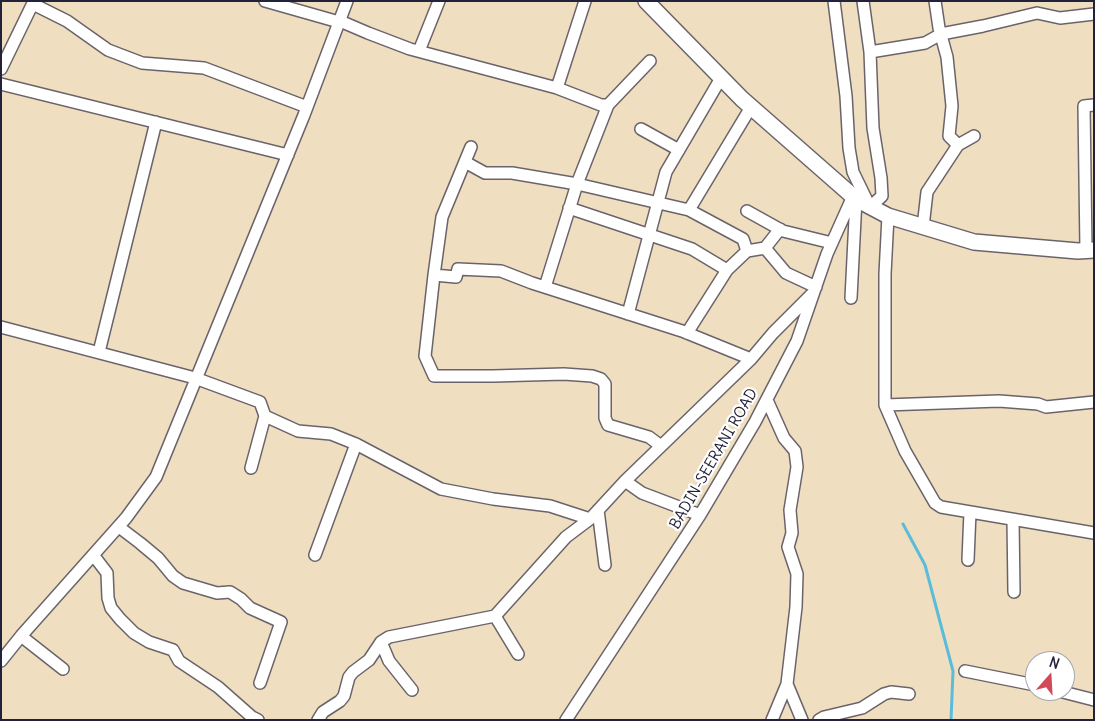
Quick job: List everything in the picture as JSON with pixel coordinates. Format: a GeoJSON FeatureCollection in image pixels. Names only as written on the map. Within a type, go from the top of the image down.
{"type":"FeatureCollection","features":[{"type":"Feature","properties":{"kind":"main road"},"geometry":{"type":"LineString","coordinates":[[646,1],[751,108],[854,198],[870,207],[888,216],[974,242],[1090,250]]}},
{"type":"Feature","properties":{"kind":"street"},"geometry":{"type":"LineString","coordinates":[[265,1],[339,22],[340,20],[368,33],[419,51],[557,88],[601,105],[608,105]]}},
{"type":"Feature","properties":{"kind":"street"},"geometry":{"type":"LineString","coordinates":[[1,661],[21,636],[119,527],[156,477],[307,107],[347,1]]}},
{"type":"Feature","properties":{"kind":"street"},"geometry":{"type":"LineString","coordinates":[[419,51],[439,1]]}},
{"type":"Feature","properties":{"kind":"street"},"geometry":{"type":"LineString","coordinates":[[557,88],[585,1]]}},
{"type":"Feature","properties":{"kind":"street"},"geometry":{"type":"LineString","coordinates":[[834,1],[846,96],[848,148],[853,172],[870,207],[882,196],[874,128],[870,52],[863,1]]}},
{"type":"Feature","properties":{"kind":"street"},"geometry":{"type":"LineString","coordinates":[[935,1],[940,34],[947,57],[952,106],[949,136],[958,144]]}},
{"type":"Feature","properties":{"kind":"street"},"geometry":{"type":"LineString","coordinates":[[1,69],[33,3],[67,21],[108,50],[142,62],[204,68],[307,107]]}},
{"type":"Feature","properties":{"kind":"street"},"geometry":{"type":"LineString","coordinates":[[870,52],[925,42],[940,34],[1037,13],[1060,18],[1094,14]]}},
{"type":"Feature","properties":{"kind":"street"},"geometry":{"type":"LineString","coordinates":[[545,287],[577,184],[608,105],[650,61]]}},
{"type":"Feature","properties":{"kind":"street"},"geometry":{"type":"LineString","coordinates":[[628,314],[666,172],[722,78]]}},
{"type":"Feature","properties":{"kind":"street"},"geometry":{"type":"LineString","coordinates":[[1,84],[288,154]]}},
{"type":"Feature","properties":{"kind":"street"},"geometry":{"type":"LineString","coordinates":[[1090,250],[1084,106],[1094,105]]}},
{"type":"Feature","properties":{"kind":"street"},"geometry":{"type":"LineString","coordinates":[[689,210],[751,108]]}},
{"type":"Feature","properties":{"kind":"street"},"geometry":{"type":"LineString","coordinates":[[99,352],[156,122]]}},
{"type":"Feature","properties":{"kind":"street"},"geometry":{"type":"LineString","coordinates":[[641,129],[679,150]]}},
{"type":"Feature","properties":{"kind":"street"},"geometry":{"type":"LineString","coordinates":[[923,227],[928,192],[958,144],[974,136]]}},
{"type":"Feature","properties":{"kind":"street"},"geometry":{"type":"LineString","coordinates":[[471,147],[442,216],[425,356],[434,376],[564,374],[592,376],[601,379],[605,384],[605,418],[608,424],[649,437],[661,446]]}},
{"type":"Feature","properties":{"kind":"street"},"geometry":{"type":"LineString","coordinates":[[465,162],[485,173],[512,173],[577,184],[689,210],[743,239],[746,251]]}},
{"type":"Feature","properties":{"kind":"street"},"geometry":{"type":"LineString","coordinates":[[851,298],[854,198]]}},
{"type":"Feature","properties":{"kind":"street","name":"BADIN-SEERANI ROAD"},"geometry":{"type":"LineString","coordinates":[[566,720],[700,515],[767,400],[798,340],[832,243],[854,198]]}},
{"type":"Feature","properties":{"kind":"street"},"geometry":{"type":"LineString","coordinates":[[569,208],[692,249],[727,270]]}},
{"type":"Feature","properties":{"kind":"street"},"geometry":{"type":"LineString","coordinates":[[747,211],[780,229],[832,243]]}},
{"type":"Feature","properties":{"kind":"street"},"geometry":{"type":"LineString","coordinates":[[888,216],[885,274],[885,405],[905,451],[935,503],[970,512],[1094,533]]}},
{"type":"Feature","properties":{"kind":"street"},"geometry":{"type":"LineString","coordinates":[[687,333],[727,270],[746,251],[765,248],[780,229]]}},
{"type":"Feature","properties":{"kind":"street"},"geometry":{"type":"LineString","coordinates":[[318,720],[323,712],[340,701],[344,696],[349,677],[353,672],[369,660],[382,642],[389,637],[495,616],[566,537],[594,514],[751,359],[814,290],[786,273],[765,248]]}},
{"type":"Feature","properties":{"kind":"street"},"geometry":{"type":"LineString","coordinates":[[434,274],[456,277],[458,269],[501,271],[687,333],[751,359]]}},
{"type":"Feature","properties":{"kind":"street"},"geometry":{"type":"LineString","coordinates":[[1,327],[196,378],[260,402],[265,416],[251,468]]}},
{"type":"Feature","properties":{"kind":"street"},"geometry":{"type":"LineString","coordinates":[[767,400],[784,438],[795,452],[797,467],[790,510],[792,533],[788,547],[797,574],[796,608],[787,684],[772,720]]}},
{"type":"Feature","properties":{"kind":"street"},"geometry":{"type":"LineString","coordinates":[[885,405],[999,401],[1038,404],[1046,407],[1094,402]]}},
{"type":"Feature","properties":{"kind":"street"},"geometry":{"type":"LineString","coordinates":[[265,416],[298,431],[331,434],[356,444],[442,489],[493,499],[594,514]]}},
{"type":"Feature","properties":{"kind":"street"},"geometry":{"type":"LineString","coordinates":[[315,555],[356,444]]}},
{"type":"Feature","properties":{"kind":"street"},"geometry":{"type":"LineString","coordinates":[[626,481],[642,493],[700,515]]}},
{"type":"Feature","properties":{"kind":"street"},"geometry":{"type":"LineString","coordinates":[[968,560],[970,512]]}},
{"type":"Feature","properties":{"kind":"street"},"geometry":{"type":"LineString","coordinates":[[594,514],[605,565]]}},
{"type":"Feature","properties":{"kind":"street"},"geometry":{"type":"LineString","coordinates":[[1013,520],[1014,592]]}},
{"type":"Feature","properties":{"kind":"street"},"geometry":{"type":"LineString","coordinates":[[119,527],[140,542],[158,558],[173,576],[183,583],[217,593],[230,592],[250,608],[281,622],[260,683]]}},
{"type":"Feature","properties":{"kind":"street"},"geometry":{"type":"LineString","coordinates":[[94,556],[107,573],[108,598],[111,608],[120,620],[134,633],[149,642],[173,650],[179,661],[218,687],[252,717],[258,720]]}},
{"type":"Feature","properties":{"kind":"street"},"geometry":{"type":"LineString","coordinates":[[495,616],[518,654]]}},
{"type":"Feature","properties":{"kind":"street"},"geometry":{"type":"LineString","coordinates":[[21,636],[63,669]]}},
{"type":"Feature","properties":{"kind":"street"},"geometry":{"type":"LineString","coordinates":[[382,642],[389,661],[412,690]]}},
{"type":"Feature","properties":{"kind":"street"},"geometry":{"type":"LineString","coordinates":[[965,671],[1025,684]]}},
{"type":"Feature","properties":{"kind":"street"},"geometry":{"type":"LineString","coordinates":[[787,684],[802,720]]}},
{"type":"Feature","properties":{"kind":"street"},"geometry":{"type":"LineString","coordinates":[[819,720],[824,717],[862,708],[878,697],[891,692],[909,694]]}},
{"type":"Feature","properties":{"kind":"street"},"geometry":{"type":"LineString","coordinates":[[1075,695],[1094,700]]}},
{"type":"Feature","properties":{"kind":"waterway"},"geometry":{"type":"LineString","coordinates":[[903,524],[925,565],[953,671],[951,720]]}}]}
